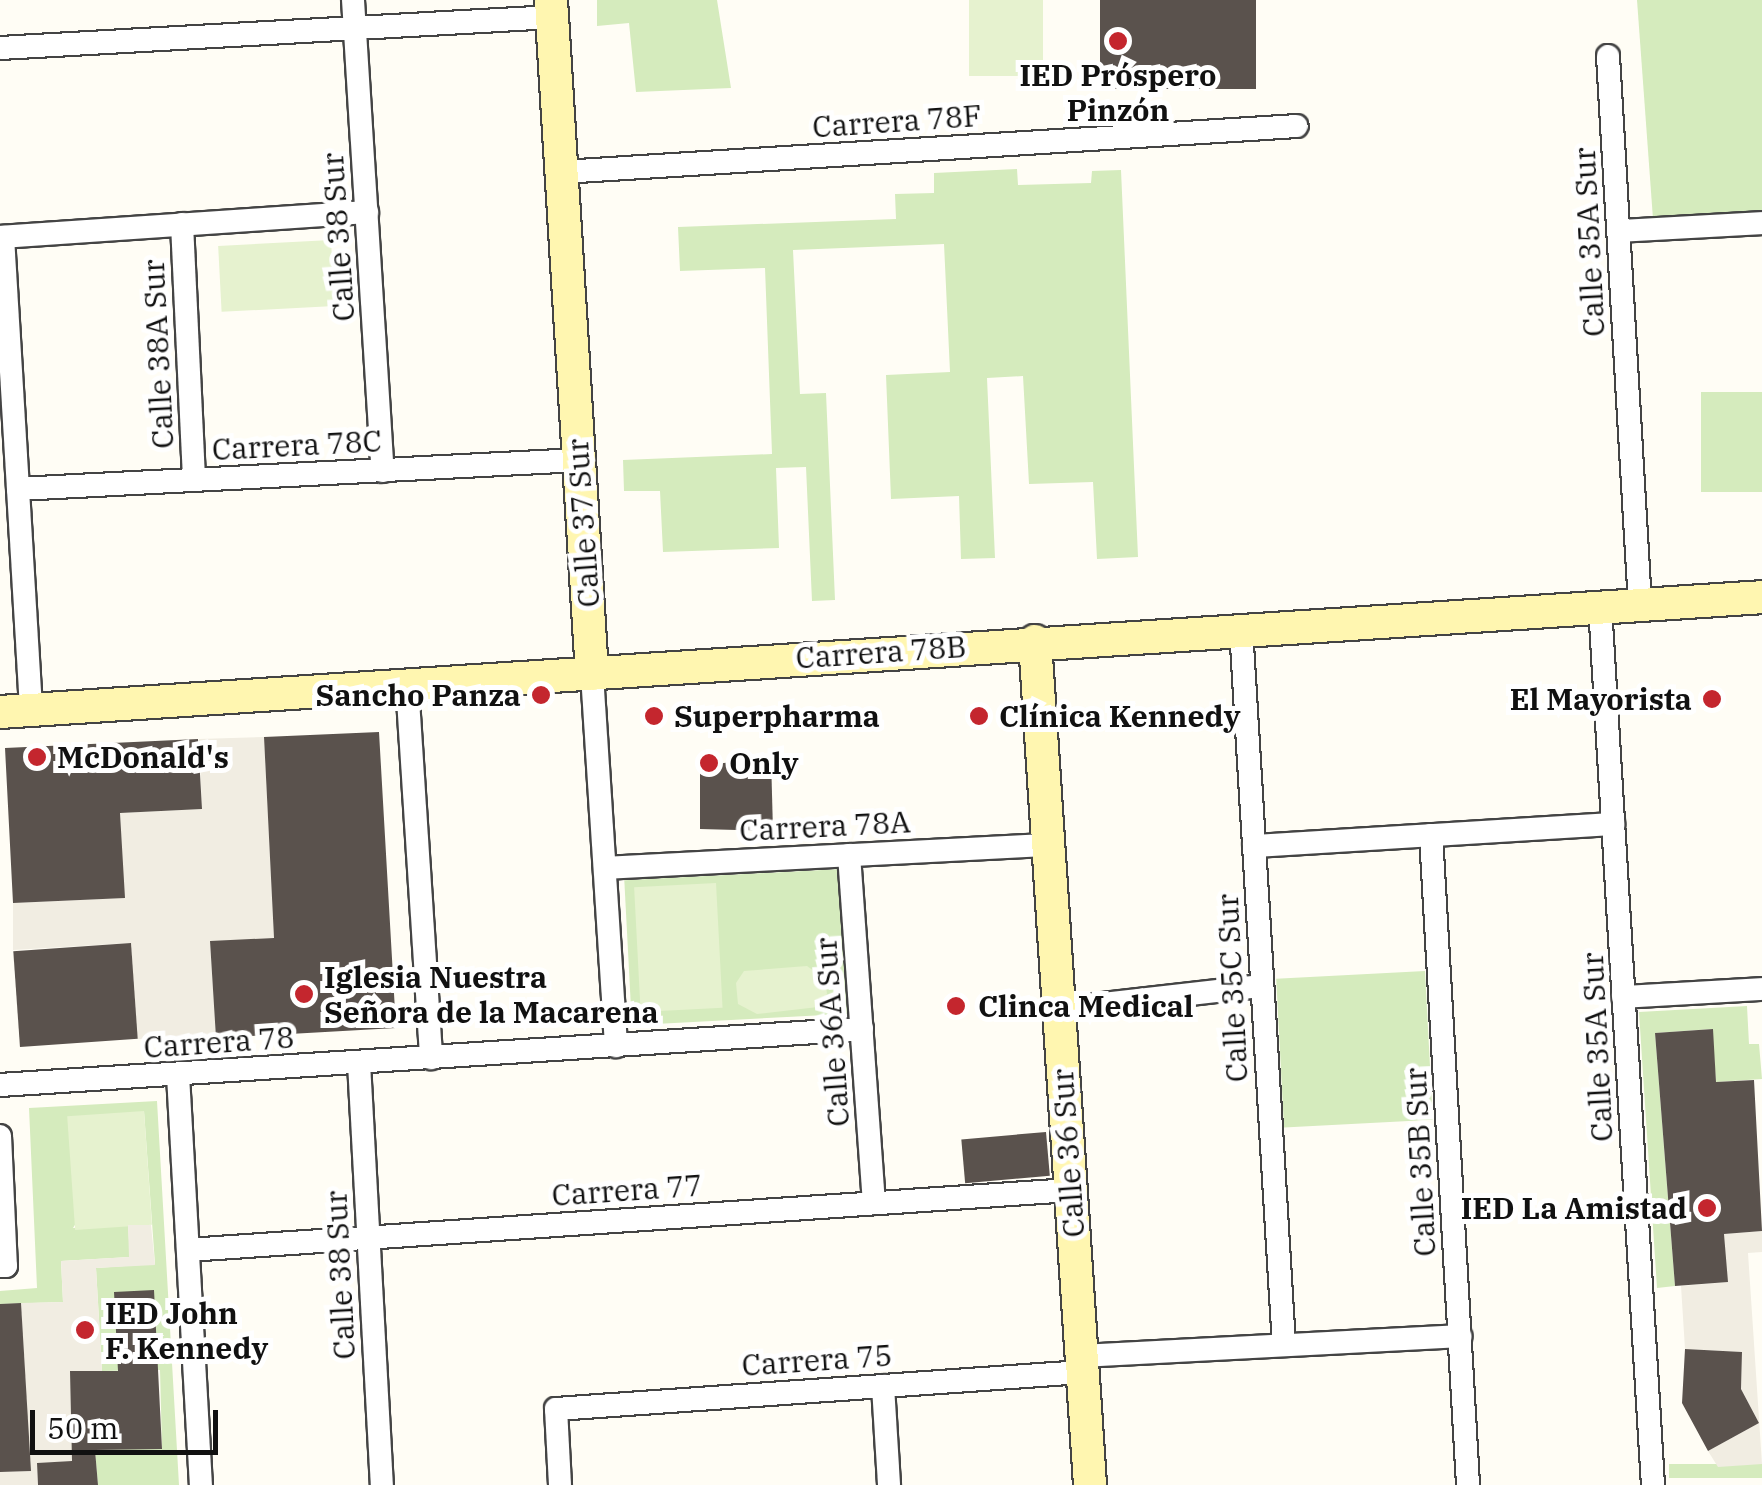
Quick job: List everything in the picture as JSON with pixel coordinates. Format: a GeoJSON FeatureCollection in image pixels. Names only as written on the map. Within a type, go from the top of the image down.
{"type":"FeatureCollection","features":[{"type":"Feature","properties":{"kind":"street","name":"Calle 38 Sur"},"geometry":{"type":"LineString","coordinates":[[353,0],[382,470]]}},
{"type":"Feature","properties":{"kind":"street"},"geometry":{"type":"LineString","coordinates":[[0,48],[354,28],[552,8]]}},
{"type":"Feature","properties":{"kind":"street","name":"Calle 37 Sur"},"geometry":{"type":"LineString","coordinates":[[552,8],[616,1046]]}},
{"type":"Feature","properties":{"kind":"street","name":"Calle 35A Sur"},"geometry":{"type":"LineString","coordinates":[[1608,56],[1640,604]]}},
{"type":"Feature","properties":{"kind":"street","name":"Carrera 78F"},"geometry":{"type":"LineString","coordinates":[[562,172],[1296,126]]}},
{"type":"Feature","properties":{"kind":"street"},"geometry":{"type":"LineString","coordinates":[[15,711],[18,490],[1,237],[366,212]]}},
{"type":"Feature","properties":{"kind":"street"},"geometry":{"type":"LineString","coordinates":[[1619,231],[1762,223]]}},
{"type":"Feature","properties":{"kind":"street","name":"Calle 38A Sur"},"geometry":{"type":"LineString","coordinates":[[182,224],[194,480]]}},
{"type":"Feature","properties":{"kind":"street","name":"Carrera 78C"},"geometry":{"type":"LineString","coordinates":[[18,490],[579,460]]}},
{"type":"Feature","properties":{"kind":"street","name":"Carrera 78B"},"geometry":{"type":"LineString","coordinates":[[15,711],[1034,641],[1762,597]]}},
{"type":"Feature","properties":{"kind":"street","name":"Calle 35A Sur"},"geometry":{"type":"LineString","coordinates":[[1600,606],[1653,1485]]}},
{"type":"Feature","properties":{"kind":"street","name":"Calle 35C Sur"},"geometry":{"type":"LineString","coordinates":[[1241,628],[1284,1345]]}},
{"type":"Feature","properties":{"kind":"street","name":"Calle 36 Sur"},"geometry":{"type":"LineString","coordinates":[[1034,641],[1090,1485]]}},
{"type":"Feature","properties":{"kind":"street"},"geometry":{"type":"LineString","coordinates":[[407,684],[431,1058]]}},
{"type":"Feature","properties":{"kind":"street"},"geometry":{"type":"LineString","coordinates":[[1254,846],[1613,824]]}},
{"type":"Feature","properties":{"kind":"street","name":"Calle 35B Sur"},"geometry":{"type":"LineString","coordinates":[[1431,835],[1468,1485]]}},
{"type":"Feature","properties":{"kind":"street","name":"Carrera 78A"},"geometry":{"type":"LineString","coordinates":[[604,868],[1048,845]]}},
{"type":"Feature","properties":{"kind":"street","name":"Calle 36A Sur"},"geometry":{"type":"LineString","coordinates":[[848,855],[874,1204]]}},
{"type":"Feature","properties":{"kind":"street"},"geometry":{"type":"LineString","coordinates":[[1059,1009],[1262,986]]}},
{"type":"Feature","properties":{"kind":"street"},"geometry":{"type":"LineString","coordinates":[[1624,996],[1762,990]]}},
{"type":"Feature","properties":{"kind":"street","name":"Carrera 78"},"geometry":{"type":"LineString","coordinates":[[0,1084],[862,1029]]}},
{"type":"Feature","properties":{"kind":"street","name":"Calle 38 Sur"},"geometry":{"type":"LineString","coordinates":[[359,1063],[382,1485]]}},
{"type":"Feature","properties":{"kind":"street"},"geometry":{"type":"LineString","coordinates":[[178,1075],[201,1485]]}},
{"type":"Feature","properties":{"kind":"street"},"geometry":{"type":"LineString","coordinates":[[0,1136],[3,1266]]}},
{"type":"Feature","properties":{"kind":"street","name":"Carrera 77"},"geometry":{"type":"LineString","coordinates":[[188,1250],[1070,1190]]}},
{"type":"Feature","properties":{"kind":"street","name":"Carrera 75"},"geometry":{"type":"LineString","coordinates":[[560,1485],[556,1409],[883,1386],[1284,1345],[1460,1336]]}},
{"type":"Feature","properties":{"kind":"street"},"geometry":{"type":"LineString","coordinates":[[883,1386],[890,1485]]}},
{"type":"Feature","properties":{"kind":"green space"},"geometry":{"type":"Polygon","coordinates":[[[597,0],[717,0],[731,88],[636,92],[629,23],[597,26],[597,0]]]}},
{"type":"Feature","properties":{"kind":"green space"},"geometry":{"type":"Polygon","coordinates":[[[969,0],[1043,0],[1043,76],[969,76],[969,0]]]}},
{"type":"Feature","properties":{"kind":"green space"},"geometry":{"type":"Polygon","coordinates":[[[1637,0],[1762,0],[1762,212],[1653,219],[1637,0]]]}},
{"type":"Feature","properties":{"kind":"green space"},"geometry":{"type":"Polygon","coordinates":[[[1017,169],[1018,185],[1091,183],[1092,171],[1121,170],[1138,557],[1097,559],[1093,482],[1029,484],[1023,376],[987,378],[995,558],[961,559],[959,496],[891,499],[886,375],[950,372],[944,244],[793,250],[800,394],[826,393],[835,600],[812,601],[806,467],[776,468],[779,548],[663,552],[660,491],[624,491],[623,460],[772,454],[765,268],[680,271],[678,227],[896,219],[895,194],[934,193],[934,173],[1017,169]]]}},
{"type":"Feature","properties":{"kind":"green space"},"geometry":{"type":"Polygon","coordinates":[[[331,240],[334,306],[222,312],[218,246],[331,240]]]}},
{"type":"Feature","properties":{"kind":"green space"},"geometry":{"type":"Polygon","coordinates":[[[1701,392],[1762,392],[1762,492],[1701,492],[1701,392]]]}},
{"type":"Feature","properties":{"kind":"green space"},"geometry":{"type":"Polygon","coordinates":[[[841,869],[849,1014],[632,1025],[624,880],[841,869]]]}},
{"type":"Feature","properties":{"kind":"green space"},"geometry":{"type":"Polygon","coordinates":[[[716,883],[723,1008],[641,1012],[634,887],[716,883]]]}},
{"type":"Feature","properties":{"kind":"green space"},"geometry":{"type":"Polygon","coordinates":[[[807,966],[825,979],[827,994],[818,1007],[757,1014],[738,1004],[736,983],[744,971],[807,966]]]}},
{"type":"Feature","properties":{"kind":"green space"},"geometry":{"type":"Polygon","coordinates":[[[1425,971],[1433,1120],[1284,1128],[1276,979],[1425,971]]]}},
{"type":"Feature","properties":{"kind":"green space"},"geometry":{"type":"Polygon","coordinates":[[[1747,1006],[1749,1044],[1759,1044],[1762,1079],[1716,1082],[1712,1029],[1655,1033],[1675,1286],[1657,1288],[1639,1012],[1747,1006]]]}},
{"type":"Feature","properties":{"kind":"green space"},"geometry":{"type":"Polygon","coordinates":[[[157,1101],[179,1485],[98,1485],[95,1450],[162,1448],[160,1370],[102,1371],[96,1268],[155,1264],[144,1111],[73,1228],[128,1225],[130,1257],[61,1261],[63,1302],[0,1304],[0,1291],[37,1288],[29,1108],[157,1101]]]}},
{"type":"Feature","properties":{"kind":"green space"},"geometry":{"type":"Polygon","coordinates":[[[144,1111],[152,1225],[75,1230],[67,1116],[144,1111]]]}},
{"type":"Feature","properties":{"kind":"green space"},"geometry":{"type":"Polygon","coordinates":[[[1669,1464],[1762,1464],[1762,1478],[1669,1478],[1669,1464]]]}},
{"type":"Feature","properties":{"kind":"shaded area"},"geometry":{"type":"Polygon","coordinates":[[[264,737],[274,938],[210,942],[216,1038],[137,1039],[131,943],[13,950],[13,903],[124,898],[120,813],[202,809],[199,739],[264,737]]]}},
{"type":"Feature","properties":{"kind":"shaded area"},"geometry":{"type":"Polygon","coordinates":[[[128,1225],[151,1225],[155,1265],[96,1268],[102,1371],[71,1371],[96,1460],[37,1463],[38,1485],[0,1485],[0,1472],[30,1471],[21,1303],[63,1302],[61,1261],[129,1257],[128,1225]]]}},
{"type":"Feature","properties":{"kind":"shaded area"},"geometry":{"type":"Polygon","coordinates":[[[1762,1231],[1762,1252],[1748,1253],[1762,1464],[1718,1467],[1708,1451],[1759,1423],[1741,1389],[1742,1352],[1685,1349],[1681,1286],[1727,1282],[1724,1234],[1762,1231]]]}},
{"type":"Feature","properties":{"kind":"building"},"geometry":{"type":"Polygon","coordinates":[[[1100,0],[1256,0],[1256,89],[1100,89],[1100,0]]]}},
{"type":"Feature","properties":{"kind":"building"},"geometry":{"type":"Polygon","coordinates":[[[379,732],[396,1028],[216,1038],[210,941],[274,938],[264,737],[379,732]]]}},
{"type":"Feature","properties":{"kind":"building"},"geometry":{"type":"Polygon","coordinates":[[[198,739],[202,809],[120,813],[125,898],[13,903],[5,748],[198,739]]]}},
{"type":"Feature","properties":{"kind":"building"},"geometry":{"type":"Polygon","coordinates":[[[771,757],[773,831],[700,829],[700,766],[771,757]]]}},
{"type":"Feature","properties":{"kind":"building"},"geometry":{"type":"Polygon","coordinates":[[[131,943],[138,1039],[20,1047],[13,951],[131,943]]]}},
{"type":"Feature","properties":{"kind":"building"},"geometry":{"type":"Polygon","coordinates":[[[1713,1029],[1716,1082],[1754,1080],[1762,1231],[1724,1234],[1728,1282],[1675,1286],[1655,1033],[1713,1029]]]}},
{"type":"Feature","properties":{"kind":"building"},"geometry":{"type":"Polygon","coordinates":[[[1046,1132],[1050,1176],[965,1183],[961,1139],[1046,1132]]]}},
{"type":"Feature","properties":{"kind":"building"},"geometry":{"type":"Polygon","coordinates":[[[154,1290],[162,1449],[95,1450],[98,1485],[38,1485],[37,1463],[72,1461],[70,1371],[118,1371],[114,1292],[154,1290]]]}},
{"type":"Feature","properties":{"kind":"building"},"geometry":{"type":"Polygon","coordinates":[[[21,1303],[31,1471],[0,1472],[0,1304],[21,1303]]]}},
{"type":"Feature","properties":{"kind":"building"},"geometry":{"type":"Polygon","coordinates":[[[1685,1349],[1742,1352],[1741,1389],[1759,1423],[1708,1451],[1682,1403],[1685,1349]]]}},
{"type":"Feature","properties":{"kind":"place","name":"IED Próspero Pinzón"},"geometry":{"type":"Point","coordinates":[1118,41]}},
{"type":"Feature","properties":{"kind":"place","name":"Sancho Panza"},"geometry":{"type":"Point","coordinates":[541,695]}},
{"type":"Feature","properties":{"kind":"place","name":"El Mayorista"},"geometry":{"type":"Point","coordinates":[1712,699]}},
{"type":"Feature","properties":{"kind":"place","name":"Superpharma"},"geometry":{"type":"Point","coordinates":[654,716]}},
{"type":"Feature","properties":{"kind":"place","name":"Clínica Kennedy"},"geometry":{"type":"Point","coordinates":[979,716]}},
{"type":"Feature","properties":{"kind":"place","name":"McDonald's"},"geometry":{"type":"Point","coordinates":[37,757]}},
{"type":"Feature","properties":{"kind":"place","name":"Only"},"geometry":{"type":"Point","coordinates":[709,763]}},
{"type":"Feature","properties":{"kind":"place","name":"Iglesia Nuestra Señora de la Macarena"},"geometry":{"type":"Point","coordinates":[304,994]}},
{"type":"Feature","properties":{"kind":"place","name":"Clinca Medical"},"geometry":{"type":"Point","coordinates":[956,1006]}},
{"type":"Feature","properties":{"kind":"place","name":"IED La Amistad"},"geometry":{"type":"Point","coordinates":[1707,1208]}},
{"type":"Feature","properties":{"kind":"place","name":"IED John F. Kennedy"},"geometry":{"type":"Point","coordinates":[85,1330]}}]}
